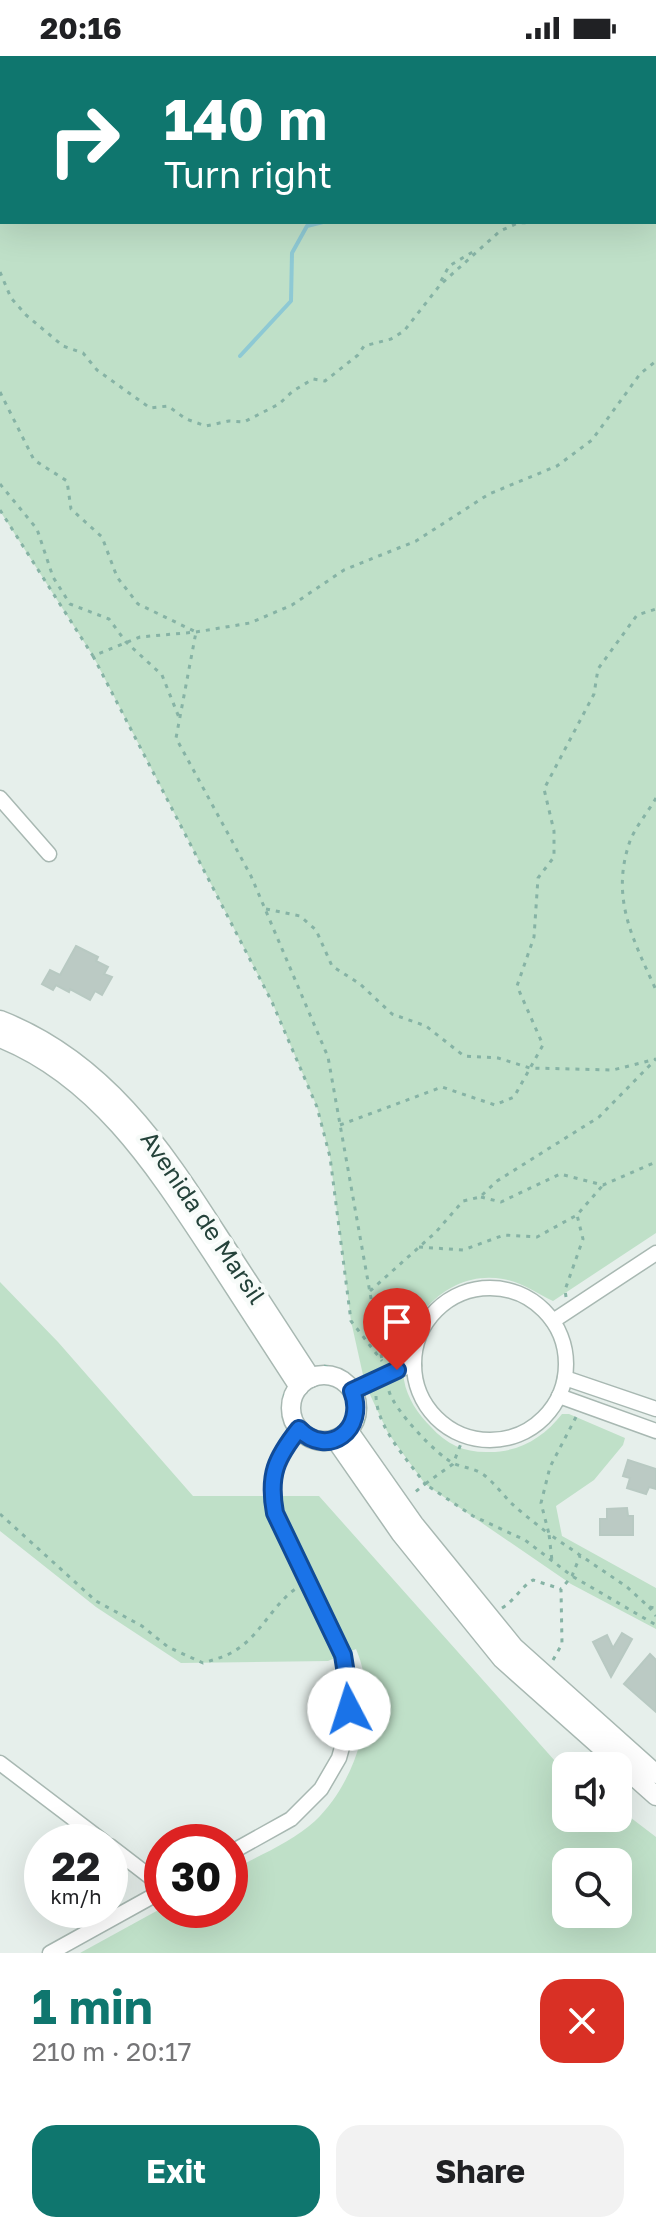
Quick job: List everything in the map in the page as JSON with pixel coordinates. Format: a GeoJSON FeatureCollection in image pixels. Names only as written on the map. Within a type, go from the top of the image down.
{"type":"FeatureCollection","features":[{"type":"Feature","properties":{"kind":"street"},"geometry":{"type":"LineString","coordinates":[[0,798],[49,854]]}},
{"type":"Feature","properties":{"kind":"street","name":"Avenida de Marsil"},"geometry":{"type":"LineString","coordinates":[[0,1020],[23,1029],[57,1049],[131,1111],[172,1163],[301,1380]]}},
{"type":"Feature","properties":{"kind":"street","name":"Avenida de Marsil"},"geometry":{"type":"LineString","coordinates":[[0,1038],[49,1063],[118,1123],[162,1178],[301,1380]]}},
{"type":"Feature","properties":{"kind":"street"},"geometry":{"type":"LineString","coordinates":[[553,1321],[656,1253]]}},
{"type":"Feature","properties":{"kind":"street"},"geometry":{"type":"LineString","coordinates":[[499,1288],[520,1294],[538,1305],[553,1321],[562,1339],[566,1358],[565,1378],[559,1396],[547,1415],[530,1429],[509,1438],[487,1441],[464,1436],[434,1416],[420,1392],[414,1365],[416,1344],[425,1324],[439,1307],[467,1292],[499,1288]]}},
{"type":"Feature","properties":{"kind":"street"},"geometry":{"type":"LineString","coordinates":[[352,1391],[414,1365]]}},
{"type":"Feature","properties":{"kind":"street"},"geometry":{"type":"LineString","coordinates":[[248,1843],[291,1819],[321,1789],[339,1758],[348,1726],[349,1693],[343,1655],[275,1513],[271,1491],[275,1462],[296,1432],[291,1408],[301,1380],[325,1375],[335,1377],[352,1391],[357,1413],[336,1439]]}},
{"type":"Feature","properties":{"kind":"street"},"geometry":{"type":"LineString","coordinates":[[565,1378],[656,1409]]}},
{"type":"Feature","properties":{"kind":"street"},"geometry":{"type":"LineString","coordinates":[[559,1396],[656,1431]]}},
{"type":"Feature","properties":{"kind":"street"},"geometry":{"type":"LineString","coordinates":[[296,1432],[314,1439],[336,1439],[414,1524],[514,1647],[656,1774]]}},
{"type":"Feature","properties":{"kind":"street"},"geometry":{"type":"LineString","coordinates":[[336,1439],[401,1534],[502,1659],[656,1796]]}},
{"type":"Feature","properties":{"kind":"street"},"geometry":{"type":"LineString","coordinates":[[0,1763],[80,1824]]}},
{"type":"Feature","properties":{"kind":"street"},"geometry":{"type":"LineString","coordinates":[[128,1861],[144,1873]]}},
{"type":"Feature","properties":{"kind":"street"},"geometry":{"type":"LineString","coordinates":[[50,1953],[144,1898]]}},
{"type":"Feature","properties":{"kind":"path"},"geometry":{"type":"LineString","coordinates":[[440,285],[449,266],[500,231],[516,224]]}},
{"type":"Feature","properties":{"kind":"path"},"geometry":{"type":"LineString","coordinates":[[0,272],[11,298],[63,346],[83,353],[97,370],[150,408],[168,406],[186,419],[206,426],[229,421],[244,422],[279,404],[313,379],[325,381],[358,355],[364,346],[391,339],[404,331],[440,285],[478,249]]}},
{"type":"Feature","properties":{"kind":"path"},"geometry":{"type":"LineString","coordinates":[[93,656],[140,637],[250,623],[292,605],[344,570],[416,541],[489,494],[557,466],[592,440],[640,374],[656,361]]}},
{"type":"Feature","properties":{"kind":"path"},"geometry":{"type":"LineString","coordinates":[[0,392],[34,460],[67,481],[71,509],[102,537],[117,577],[138,604],[196,632]]}},
{"type":"Feature","properties":{"kind":"path"},"geometry":{"type":"LineString","coordinates":[[0,484],[37,529],[53,577],[70,604],[109,619],[126,642],[162,675],[180,720]]}},
{"type":"Feature","properties":{"kind":"path"},"geometry":{"type":"LineString","coordinates":[[0,510],[93,656],[272,1002],[317,1107],[330,1157],[351,1321],[382,1361],[328,1057],[251,876],[176,738],[196,632]]}},
{"type":"Feature","properties":{"kind":"path"},"geometry":{"type":"LineString","coordinates":[[340,1125],[442,1087],[495,1105],[514,1097],[543,1045],[517,986],[534,937],[538,878],[554,857],[554,831],[544,789],[594,694],[598,669],[637,615],[656,609]]}},
{"type":"Feature","properties":{"kind":"path"},"geometry":{"type":"LineString","coordinates":[[656,798],[631,839],[621,891],[630,930],[656,990]]}},
{"type":"Feature","properties":{"kind":"path"},"geometry":{"type":"LineString","coordinates":[[265,909],[300,916],[316,930],[332,966],[360,984],[392,1014],[426,1026],[464,1056],[498,1058],[530,1068],[613,1070],[656,1059]]}},
{"type":"Feature","properties":{"kind":"path"},"geometry":{"type":"LineString","coordinates":[[480,1197],[497,1181],[599,1117],[656,1059]]}},
{"type":"Feature","properties":{"kind":"path"},"geometry":{"type":"LineString","coordinates":[[419,1247],[463,1250],[504,1235],[537,1237],[577,1215],[603,1185],[656,1162]]}},
{"type":"Feature","properties":{"kind":"path"},"geometry":{"type":"LineString","coordinates":[[369,1292],[419,1247],[463,1201],[480,1197],[501,1202],[560,1174],[603,1185]]}},
{"type":"Feature","properties":{"kind":"path"},"geometry":{"type":"LineString","coordinates":[[566,1297],[565,1290],[583,1239],[577,1215]]}},
{"type":"Feature","properties":{"kind":"path"},"geometry":{"type":"LineString","coordinates":[[385,1379],[391,1398],[406,1421],[453,1464],[473,1468],[486,1477],[512,1504],[549,1534],[627,1587],[656,1616]]}},
{"type":"Feature","properties":{"kind":"path"},"geometry":{"type":"LineString","coordinates":[[385,1379],[375,1390],[376,1405],[388,1433],[425,1484],[473,1516],[525,1540],[572,1576],[656,1625]]}},
{"type":"Feature","properties":{"kind":"path"},"geometry":{"type":"LineString","coordinates":[[301,1380],[285,1391],[284,1428],[296,1432],[299,1443],[336,1439]]}},
{"type":"Feature","properties":{"kind":"path"},"geometry":{"type":"LineString","coordinates":[[552,1561],[541,1503],[550,1467],[578,1412]]}},
{"type":"Feature","properties":{"kind":"path"},"geometry":{"type":"LineString","coordinates":[[412,1494],[453,1464],[464,1436]]}},
{"type":"Feature","properties":{"kind":"path"},"geometry":{"type":"LineString","coordinates":[[0,1514],[96,1601],[142,1626],[168,1647],[203,1663],[227,1656],[242,1646],[295,1589],[308,1583]]}},
{"type":"Feature","properties":{"kind":"path"},"geometry":{"type":"LineString","coordinates":[[543,1672],[559,1654],[562,1644],[561,1589],[572,1576],[580,1556]]}},
{"type":"Feature","properties":{"kind":"path"},"geometry":{"type":"LineString","coordinates":[[488,1616],[509,1604],[519,1596],[525,1584],[533,1580],[561,1589]]}},
{"type":"Feature","properties":{"kind":"path"},"geometry":{"type":"LineString","coordinates":[[649,1607],[656,1608]]}},
{"type":"Feature","properties":{"kind":"green space"},"geometry":{"type":"Polygon","coordinates":[[[0,224],[656,224],[656,1233],[553,1301],[510,1280],[482,1278],[463,1282],[429,1305],[408,1339],[403,1359],[405,1387],[414,1405],[437,1433],[458,1447],[481,1452],[521,1446],[547,1430],[562,1414],[569,1414],[625,1438],[623,1445],[594,1480],[556,1506],[562,1536],[656,1588],[656,1629],[571,1584],[425,1484],[388,1433],[365,1384],[351,1321],[330,1157],[317,1107],[272,1002],[93,656],[0,511],[0,224]]]}},
{"type":"Feature","properties":{"kind":"green space"},"geometry":{"type":"Polygon","coordinates":[[[0,1282],[58,1342],[193,1496],[319,1496],[552,1758],[552,1832],[632,1832],[632,1819],[656,1837],[656,1953],[80,1953],[144,1918],[144,1928],[248,1928],[248,1862],[306,1829],[330,1804],[353,1763],[365,1717],[363,1670],[356,1649],[328,1661],[181,1663],[96,1607],[0,1531],[0,1282]]]}},
{"type":"Feature","properties":{"kind":"building"},"geometry":{"type":"Polygon","coordinates":[[[76,946],[98,957],[96,961],[108,967],[104,974],[112,977],[102,995],[95,991],[90,1000],[70,989],[69,992],[56,985],[53,990],[42,984],[50,970],[60,975],[76,946]]]}},
{"type":"Feature","properties":{"kind":"building"},"geometry":{"type":"Polygon","coordinates":[[[628,1460],[656,1469],[656,1489],[649,1487],[646,1494],[627,1488],[630,1478],[623,1476],[628,1460]]]}},
{"type":"Feature","properties":{"kind":"building"},"geometry":{"type":"Polygon","coordinates":[[[627,1508],[628,1516],[633,1516],[633,1535],[600,1535],[600,1519],[607,1519],[607,1509],[627,1508]]]}},
{"type":"Feature","properties":{"kind":"building"},"geometry":{"type":"Polygon","coordinates":[[[622,1633],[632,1639],[611,1677],[593,1642],[607,1635],[613,1648],[622,1633]]]}},
{"type":"Feature","properties":{"kind":"building"},"geometry":{"type":"Polygon","coordinates":[[[650,1654],[656,1660],[656,1712],[624,1684],[650,1654]]]}},
{"type":"Feature","properties":{"kind":"waterway"},"geometry":{"type":"LineString","coordinates":[[240,356],[291,301],[292,253],[307,226],[315,224]]}},
{"type":"Feature","properties":{"kind":"route"},"geometry":{"type":"LineString","coordinates":[[349,1709],[343,1655],[275,1513],[271,1491],[275,1462],[299,1429],[314,1439],[327,1441],[346,1433],[357,1413],[352,1391],[397,1370]]}}]}
